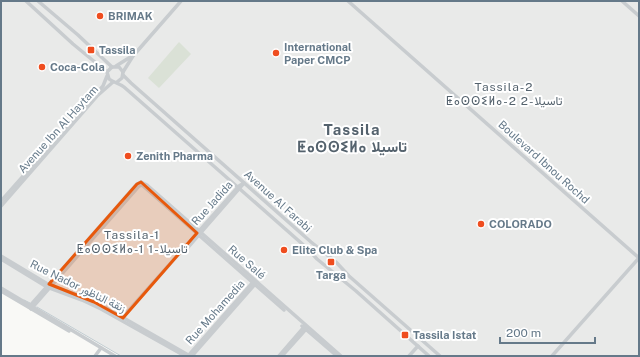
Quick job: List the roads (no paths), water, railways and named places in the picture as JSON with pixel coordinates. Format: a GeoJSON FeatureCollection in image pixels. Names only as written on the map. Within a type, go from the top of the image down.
{"type":"FeatureCollection","features":[{"type":"Feature","properties":{"kind":"street"},"geometry":{"type":"LineString","coordinates":[[26,1],[107,73],[109,79],[115,82],[122,78],[123,73],[133,56],[181,1]]}},
{"type":"Feature","properties":{"kind":"street"},"geometry":{"type":"LineString","coordinates":[[38,1],[114,66],[121,68],[123,73]]}},
{"type":"Feature","properties":{"kind":"street","name":"Boulevard Ibnou Rochd"},"geometry":{"type":"LineString","coordinates":[[348,1],[639,258]]}},
{"type":"Feature","properties":{"kind":"street"},"geometry":{"type":"LineString","coordinates":[[622,1],[639,16]]}},
{"type":"Feature","properties":{"kind":"street"},"geometry":{"type":"LineString","coordinates":[[107,73],[114,66],[133,56]]}},
{"type":"Feature","properties":{"kind":"street","name":"Avenue Ibn Al Haytam"},"geometry":{"type":"LineString","coordinates":[[1,206],[103,86],[107,73]]}},
{"type":"Feature","properties":{"kind":"street","name":"Avenue Al Farabi"},"geometry":{"type":"LineString","coordinates":[[123,73],[128,81],[311,242],[336,262],[349,276],[440,356]]}},
{"type":"Feature","properties":{"kind":"street","name":"Avenue Ibn Al Haytam"},"geometry":{"type":"LineString","coordinates":[[1,201],[14,189],[95,98],[115,82]]}},
{"type":"Feature","properties":{"kind":"street","name":"Avenue Al Farabi"},"geometry":{"type":"LineString","coordinates":[[115,82],[124,87],[308,249],[317,259],[429,356]]}},
{"type":"Feature","properties":{"kind":"street","name":"Rue Jadida"},"geometry":{"type":"LineString","coordinates":[[123,319],[244,183]]}},
{"type":"Feature","properties":{"kind":"street","name":"Rue Salé"},"geometry":{"type":"LineString","coordinates":[[49,286],[137,184],[147,185],[337,356]]}},
{"type":"Feature","properties":{"kind":"street","name":"Rue Nador زنقة الناظور"},"geometry":{"type":"LineString","coordinates":[[1,257],[49,286],[94,302],[189,356]]}},
{"type":"Feature","properties":{"kind":"street"},"geometry":{"type":"LineString","coordinates":[[552,356],[639,258]]}},
{"type":"Feature","properties":{"kind":"street","name":"Rue Mohamedia"},"geometry":{"type":"LineString","coordinates":[[189,356],[255,282]]}},
{"type":"Feature","properties":{"kind":"street"},"geometry":{"type":"LineString","coordinates":[[31,307],[49,286]]}},
{"type":"Feature","properties":{"kind":"street"},"geometry":{"type":"LineString","coordinates":[[1,289],[115,356]]}},
{"type":"Feature","properties":{"kind":"street"},"geometry":{"type":"LineString","coordinates":[[278,356],[306,327]]}},
{"type":"Feature","properties":{"kind":"street"},"geometry":{"type":"LineString","coordinates":[[282,356],[306,327]]}},
{"type":"Feature","properties":{"kind":"street","name":"Rue Salé"},"geometry":{"type":"LineString","coordinates":[[306,327],[341,356]]}},
{"type":"Feature","properties":{"kind":"street"},"geometry":{"type":"LineString","coordinates":[[409,356],[418,346]]}},
{"type":"Feature","properties":{"kind":"street"},"geometry":{"type":"LineString","coordinates":[[95,356],[101,349]]}},
{"type":"Feature","properties":{"kind":"street"},"geometry":{"type":"LineString","coordinates":[[101,349],[110,356]]}},
{"type":"Feature","properties":{"kind":"waterway"},"geometry":{"type":"LineString","coordinates":[[24,300],[30,303]]}},
{"type":"Feature","properties":{"kind":"waterway"},"geometry":{"type":"LineString","coordinates":[[37,307],[121,356]]}},
{"type":"Feature","properties":{"kind":"place","name":"BRIMAK"},"geometry":{"type":"Point","coordinates":[100,16]}},
{"type":"Feature","properties":{"kind":"place","name":"Tassila"},"geometry":{"type":"Point","coordinates":[91,50]}},
{"type":"Feature","properties":{"kind":"place","name":"International Paper CMCP"},"geometry":{"type":"Point","coordinates":[276,53]}},
{"type":"Feature","properties":{"kind":"place","name":"Coca-Cola"},"geometry":{"type":"Point","coordinates":[42,67]}},
{"type":"Feature","properties":{"kind":"place","name":"Zenith Pharma"},"geometry":{"type":"Point","coordinates":[128,156]}},
{"type":"Feature","properties":{"kind":"place","name":"COLORADO"},"geometry":{"type":"Point","coordinates":[481,224]}},
{"type":"Feature","properties":{"kind":"place","name":"Elite Club & Spa"},"geometry":{"type":"Point","coordinates":[284,250]}},
{"type":"Feature","properties":{"kind":"place","name":"Targa"},"geometry":{"type":"Point","coordinates":[331,262]}},
{"type":"Feature","properties":{"kind":"place","name":"Tassila Istat"},"geometry":{"type":"Point","coordinates":[405,335]}},
{"type":"Feature","properties":{"kind":"district","name":"Tassila-2 ⵟⴰⵙⵙⵉⵍⴰ-2 2-تاسيلا"},"geometry":{"type":"Point","coordinates":[504,94]}},
{"type":"Feature","properties":{"kind":"district","name":"Tassila ⵟⴰⵙⵙⵉⵍⴰ تاسيلا"},"geometry":{"type":"Point","coordinates":[352,138]}},
{"type":"Feature","properties":{"kind":"district","name":"Tassila-1 ⵟⴰⵙⵙⵉⵍⴰ-1 1-تاسيلا"},"geometry":{"type":"Point","coordinates":[132,242]}}]}
